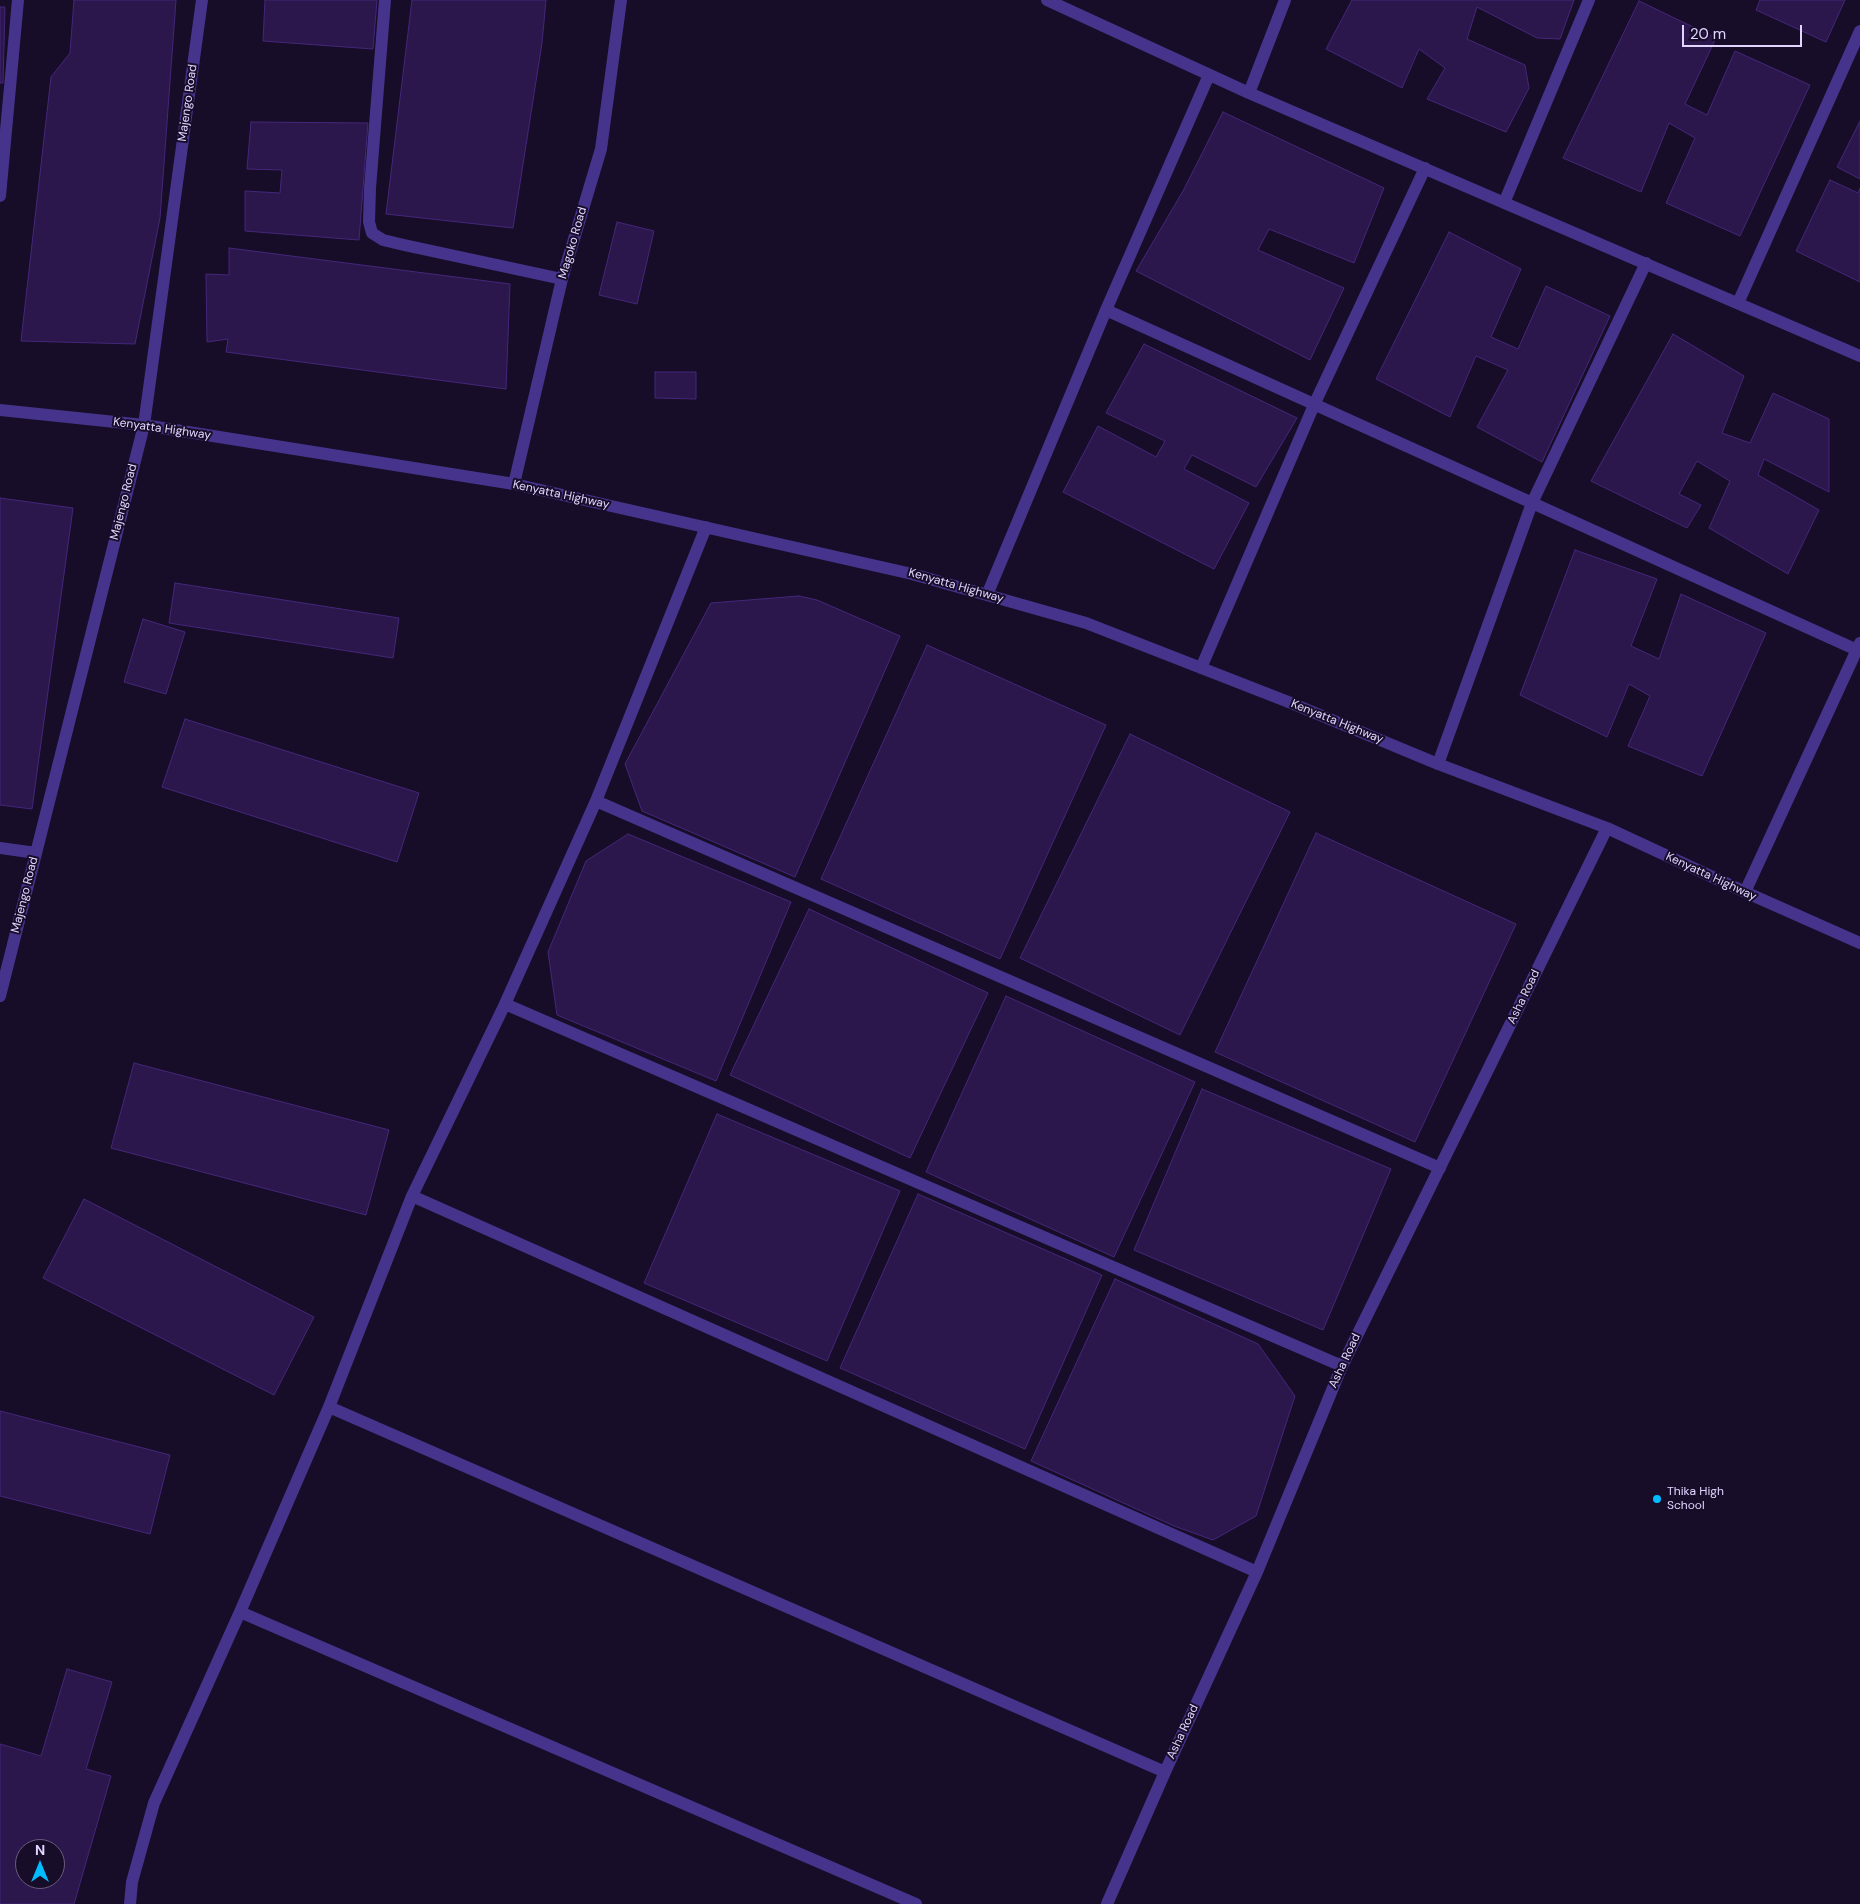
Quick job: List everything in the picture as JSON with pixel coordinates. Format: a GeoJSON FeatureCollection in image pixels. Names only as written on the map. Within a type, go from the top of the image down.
{"type":"FeatureCollection","features":[{"type":"Feature","properties":{"kind":"street"},"geometry":{"type":"LineString","coordinates":[[0,196],[18,0]]}},
{"type":"Feature","properties":{"kind":"street","name":"Majengo Road"},"geometry":{"type":"LineString","coordinates":[[0,996],[144,425],[202,0]]}},
{"type":"Feature","properties":{"kind":"street"},"geometry":{"type":"LineString","coordinates":[[385,0],[370,188],[369,222],[372,233],[382,240],[562,279]]}},
{"type":"Feature","properties":{"kind":"street","name":"Magoko Road"},"geometry":{"type":"LineString","coordinates":[[514,484],[562,279],[601,149],[621,0]]}},
{"type":"Feature","properties":{"kind":"street"},"geometry":{"type":"LineString","coordinates":[[1047,0],[1249,93],[1860,356]]}},
{"type":"Feature","properties":{"kind":"street"},"geometry":{"type":"LineString","coordinates":[[1249,93],[1285,0]]}},
{"type":"Feature","properties":{"kind":"street"},"geometry":{"type":"LineString","coordinates":[[1504,203],[1589,0]]}},
{"type":"Feature","properties":{"kind":"street"},"geometry":{"type":"LineString","coordinates":[[1738,303],[1860,32]]}},
{"type":"Feature","properties":{"kind":"street"},"geometry":{"type":"LineString","coordinates":[[987,595],[1106,310],[1209,74]]}},
{"type":"Feature","properties":{"kind":"street"},"geometry":{"type":"LineString","coordinates":[[1201,668],[1314,405],[1425,168]]}},
{"type":"Feature","properties":{"kind":"street"},"geometry":{"type":"LineString","coordinates":[[1438,764],[1532,503],[1646,263]]}},
{"type":"Feature","properties":{"kind":"street"},"geometry":{"type":"LineString","coordinates":[[1106,310],[1532,503],[1858,646],[1745,892]]}},
{"type":"Feature","properties":{"kind":"street","name":"Kenyatta Highway"},"geometry":{"type":"LineString","coordinates":[[0,410],[144,425],[514,484],[912,574],[1086,623],[1438,764],[1606,828],[1860,943]]}},
{"type":"Feature","properties":{"kind":"street"},"geometry":{"type":"LineString","coordinates":[[130,1904],[132,1882],[154,1803],[329,1408],[412,1196],[505,1004],[596,802],[706,527]]}},
{"type":"Feature","properties":{"kind":"street"},"geometry":{"type":"LineString","coordinates":[[596,802],[1440,1168]]}},
{"type":"Feature","properties":{"kind":"street","name":"Asha Road"},"geometry":{"type":"LineString","coordinates":[[1107,1904],[1257,1572],[1342,1366],[1606,828]]}},
{"type":"Feature","properties":{"kind":"street"},"geometry":{"type":"LineString","coordinates":[[0,848],[36,853]]}},
{"type":"Feature","properties":{"kind":"street"},"geometry":{"type":"LineString","coordinates":[[505,1004],[1342,1366]]}},
{"type":"Feature","properties":{"kind":"street"},"geometry":{"type":"LineString","coordinates":[[412,1196],[1257,1572]]}},
{"type":"Feature","properties":{"kind":"street"},"geometry":{"type":"LineString","coordinates":[[329,1408],[1165,1772]]}},
{"type":"Feature","properties":{"kind":"street"},"geometry":{"type":"LineString","coordinates":[[240,1612],[916,1904]]}},
{"type":"Feature","properties":{"kind":"building"},"geometry":{"type":"Polygon","coordinates":[[[74,0],[176,0],[160,218],[135,344],[21,341],[51,77],[70,53],[74,0]]]}},
{"type":"Feature","properties":{"kind":"building"},"geometry":{"type":"Polygon","coordinates":[[[265,0],[377,0],[373,49],[263,41],[265,0]]]}},
{"type":"Feature","properties":{"kind":"building"},"geometry":{"type":"Polygon","coordinates":[[[412,0],[546,0],[542,43],[513,228],[386,214],[412,0]]]}},
{"type":"Feature","properties":{"kind":"building"},"geometry":{"type":"Polygon","coordinates":[[[1352,0],[1574,0],[1560,39],[1537,38],[1477,7],[1467,39],[1525,65],[1529,88],[1506,132],[1427,99],[1445,68],[1419,49],[1402,88],[1326,49],[1352,0]]]}},
{"type":"Feature","properties":{"kind":"building"},"geometry":{"type":"Polygon","coordinates":[[[1760,0],[1845,0],[1826,42],[1756,10],[1760,0]]]}},
{"type":"Feature","properties":{"kind":"building"},"geometry":{"type":"Polygon","coordinates":[[[1639,1],[1716,38],[1685,104],[1707,115],[1735,51],[1810,85],[1740,236],[1666,203],[1695,138],[1669,123],[1641,192],[1563,158],[1639,1]]]}},
{"type":"Feature","properties":{"kind":"building"},"geometry":{"type":"Polygon","coordinates":[[[0,7],[5,7],[3,83],[0,83],[0,7]]]}},
{"type":"Feature","properties":{"kind":"building"},"geometry":{"type":"Polygon","coordinates":[[[1223,112],[1384,188],[1354,263],[1269,229],[1258,250],[1344,288],[1310,360],[1136,271],[1183,191],[1223,112]]]}},
{"type":"Feature","properties":{"kind":"building"},"geometry":{"type":"Polygon","coordinates":[[[1860,121],[1860,179],[1837,167],[1860,121]]]}},
{"type":"Feature","properties":{"kind":"building"},"geometry":{"type":"Polygon","coordinates":[[[251,122],[368,123],[359,240],[245,231],[245,191],[280,193],[282,170],[247,169],[251,122]]]}},
{"type":"Feature","properties":{"kind":"building"},"geometry":{"type":"Polygon","coordinates":[[[1830,180],[1858,193],[1860,188],[1860,282],[1796,251],[1830,180]]]}},
{"type":"Feature","properties":{"kind":"building"},"geometry":{"type":"Polygon","coordinates":[[[617,222],[654,231],[637,304],[599,295],[617,222]]]}},
{"type":"Feature","properties":{"kind":"building"},"geometry":{"type":"Polygon","coordinates":[[[1449,232],[1521,269],[1491,337],[1518,349],[1546,286],[1610,316],[1542,462],[1477,427],[1508,370],[1476,356],[1450,417],[1376,379],[1449,232]]]}},
{"type":"Feature","properties":{"kind":"building"},"geometry":{"type":"Polygon","coordinates":[[[229,248],[510,284],[506,389],[226,352],[228,339],[207,342],[206,274],[229,275],[229,248]]]}},
{"type":"Feature","properties":{"kind":"building"},"geometry":{"type":"Polygon","coordinates":[[[1673,334],[1744,376],[1722,433],[1750,443],[1773,393],[1829,419],[1829,492],[1764,459],[1758,475],[1819,510],[1788,574],[1709,528],[1730,481],[1697,461],[1679,494],[1701,505],[1687,528],[1591,481],[1673,334]]]}},
{"type":"Feature","properties":{"kind":"building"},"geometry":{"type":"Polygon","coordinates":[[[1144,344],[1297,418],[1256,487],[1192,455],[1184,469],[1249,503],[1214,569],[1063,492],[1098,426],[1156,457],[1165,441],[1106,413],[1144,344]]]}},
{"type":"Feature","properties":{"kind":"building"},"geometry":{"type":"Polygon","coordinates":[[[655,372],[696,372],[696,399],[655,398],[655,372]]]}},
{"type":"Feature","properties":{"kind":"building"},"geometry":{"type":"Polygon","coordinates":[[[0,498],[73,508],[32,809],[0,805],[0,498]]]}},
{"type":"Feature","properties":{"kind":"building"},"geometry":{"type":"Polygon","coordinates":[[[1575,550],[1657,579],[1631,646],[1659,659],[1681,594],[1766,633],[1702,776],[1628,746],[1650,696],[1629,684],[1607,737],[1520,695],[1575,550]]]}},
{"type":"Feature","properties":{"kind":"building"},"geometry":{"type":"Polygon","coordinates":[[[175,583],[399,618],[393,658],[169,623],[175,583]]]}},
{"type":"Feature","properties":{"kind":"building"},"geometry":{"type":"Polygon","coordinates":[[[799,596],[817,600],[900,636],[795,877],[642,811],[625,764],[711,603],[799,596]]]}},
{"type":"Feature","properties":{"kind":"building"},"geometry":{"type":"Polygon","coordinates":[[[143,619],[185,632],[166,694],[124,682],[143,619]]]}},
{"type":"Feature","properties":{"kind":"building"},"geometry":{"type":"Polygon","coordinates":[[[927,645],[1106,725],[1000,959],[821,879],[927,645]]]}},
{"type":"Feature","properties":{"kind":"building"},"geometry":{"type":"Polygon","coordinates":[[[185,719],[419,793],[397,862],[162,787],[185,719]]]}},
{"type":"Feature","properties":{"kind":"building"},"geometry":{"type":"Polygon","coordinates":[[[1130,734],[1290,812],[1180,1035],[1020,958],[1130,734]]]}},
{"type":"Feature","properties":{"kind":"building"},"geometry":{"type":"Polygon","coordinates":[[[1316,833],[1516,924],[1415,1142],[1215,1052],[1316,833]]]}},
{"type":"Feature","properties":{"kind":"building"},"geometry":{"type":"Polygon","coordinates":[[[628,834],[791,902],[716,1081],[557,1015],[548,952],[586,861],[628,834]]]}},
{"type":"Feature","properties":{"kind":"building"},"geometry":{"type":"Polygon","coordinates":[[[809,909],[988,993],[910,1158],[730,1075],[809,909]]]}},
{"type":"Feature","properties":{"kind":"building"},"geometry":{"type":"Polygon","coordinates":[[[1006,996],[1195,1082],[1114,1257],[926,1172],[1006,996]]]}},
{"type":"Feature","properties":{"kind":"building"},"geometry":{"type":"Polygon","coordinates":[[[134,1063],[389,1130],[366,1215],[111,1148],[134,1063]]]}},
{"type":"Feature","properties":{"kind":"building"},"geometry":{"type":"Polygon","coordinates":[[[1202,1089],[1391,1169],[1323,1330],[1134,1250],[1202,1089]]]}},
{"type":"Feature","properties":{"kind":"building"},"geometry":{"type":"Polygon","coordinates":[[[717,1114],[900,1191],[827,1361],[644,1283],[717,1114]]]}},
{"type":"Feature","properties":{"kind":"building"},"geometry":{"type":"Polygon","coordinates":[[[918,1194],[1102,1275],[1025,1449],[840,1368],[918,1194]]]}},
{"type":"Feature","properties":{"kind":"building"},"geometry":{"type":"Polygon","coordinates":[[[84,1199],[314,1317],[274,1395],[43,1278],[84,1199]]]}},
{"type":"Feature","properties":{"kind":"building"},"geometry":{"type":"Polygon","coordinates":[[[1115,1279],[1258,1344],[1295,1396],[1256,1516],[1213,1540],[1174,1526],[1031,1461],[1115,1279]]]}},
{"type":"Feature","properties":{"kind":"building"},"geometry":{"type":"Polygon","coordinates":[[[0,1411],[170,1455],[150,1534],[0,1496],[0,1411]]]}},
{"type":"Feature","properties":{"kind":"building"},"geometry":{"type":"Polygon","coordinates":[[[67,1669],[112,1682],[86,1769],[111,1776],[74,1904],[0,1904],[0,1744],[41,1756],[67,1669]]]}},
{"type":"Feature","properties":{"kind":"place","name":"Thika High School"},"geometry":{"type":"Point","coordinates":[1657,1499]}}]}
